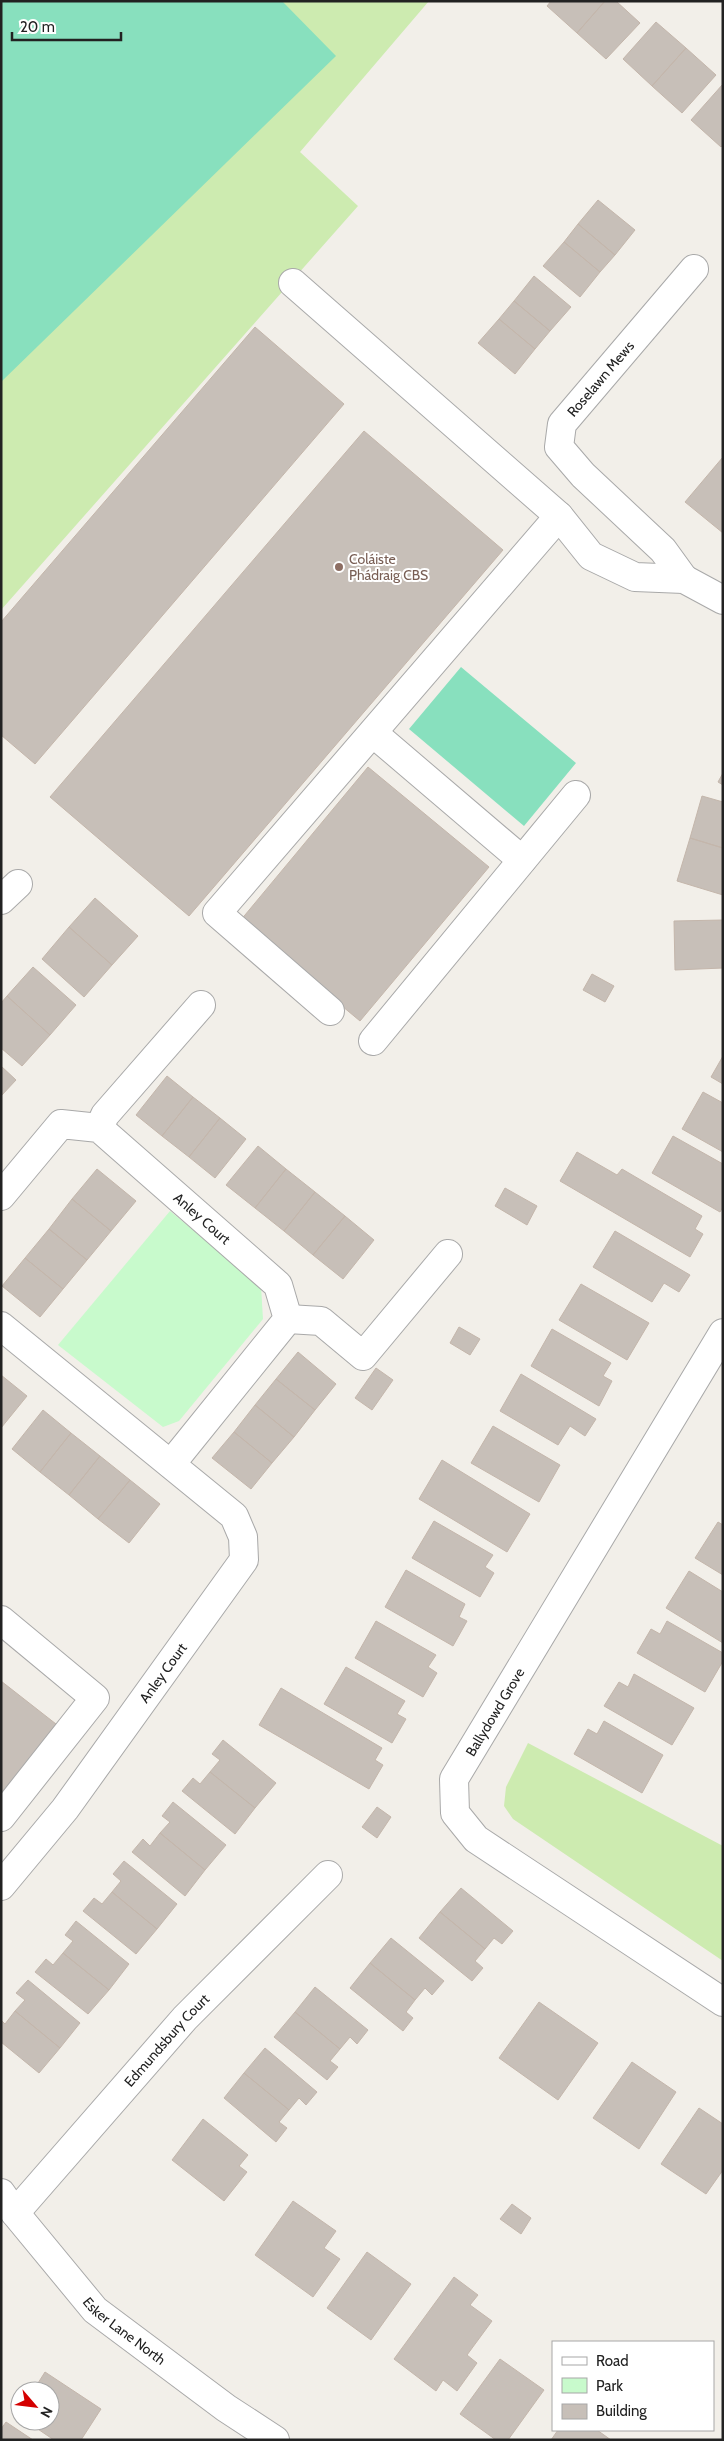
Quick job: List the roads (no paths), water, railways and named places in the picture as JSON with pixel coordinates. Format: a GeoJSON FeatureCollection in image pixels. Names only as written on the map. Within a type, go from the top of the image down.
{"type":"FeatureCollection","features":[{"type":"Feature","properties":{"kind":"street","name":"Roselawn Mews"},"geometry":{"type":"LineString","coordinates":[[684,579],[663,550],[583,475],[559,447],[562,424],[694,268]]}},
{"type":"Feature","properties":{"kind":"street"},"geometry":{"type":"LineString","coordinates":[[293,283],[559,516],[591,556],[635,577],[684,579],[723,600]]}},
{"type":"Feature","properties":{"kind":"street"},"geometry":{"type":"LineString","coordinates":[[330,1011],[217,913],[559,516]]}},
{"type":"Feature","properties":{"kind":"street"},"geometry":{"type":"LineString","coordinates":[[373,733],[522,860]]}},
{"type":"Feature","properties":{"kind":"street"},"geometry":{"type":"LineString","coordinates":[[372,1041],[576,795]]}},
{"type":"Feature","properties":{"kind":"street"},"geometry":{"type":"LineString","coordinates":[[1,1196],[61,1124],[99,1128],[105,1115],[201,1005]]}},
{"type":"Feature","properties":{"kind":"street","name":"Anley Court"},"geometry":{"type":"LineString","coordinates":[[99,1128],[278,1286],[288,1319]]}},
{"type":"Feature","properties":{"kind":"street"},"geometry":{"type":"LineString","coordinates":[[171,1464],[288,1319],[321,1322],[363,1356],[448,1254]]}},
{"type":"Feature","properties":{"kind":"street","name":"Anley Court"},"geometry":{"type":"LineString","coordinates":[[1,1326],[234,1516],[243,1537],[244,1560],[65,1809],[1,1886]]}},
{"type":"Feature","properties":{"kind":"street","name":"Ballydowd Grove"},"geometry":{"type":"LineString","coordinates":[[723,1333],[454,1779],[455,1813],[476,1839],[723,2002]]}},
{"type":"Feature","properties":{"kind":"street"},"geometry":{"type":"LineString","coordinates":[[1,1620],[94,1698],[1,1817]]}},
{"type":"Feature","properties":{"kind":"street","name":"Edmundsbury Court"},"geometry":{"type":"LineString","coordinates":[[8,2203],[185,2018],[328,1875]]}},
{"type":"Feature","properties":{"kind":"street","name":"Esker Lane North"},"geometry":{"type":"LineString","coordinates":[[8,2203],[95,2310],[226,2408],[275,2440]]}},
{"type":"Feature","properties":{"kind":"place","name":"Coláiste Phádraig CBS"},"geometry":{"type":"Point","coordinates":[339,567]}}]}
